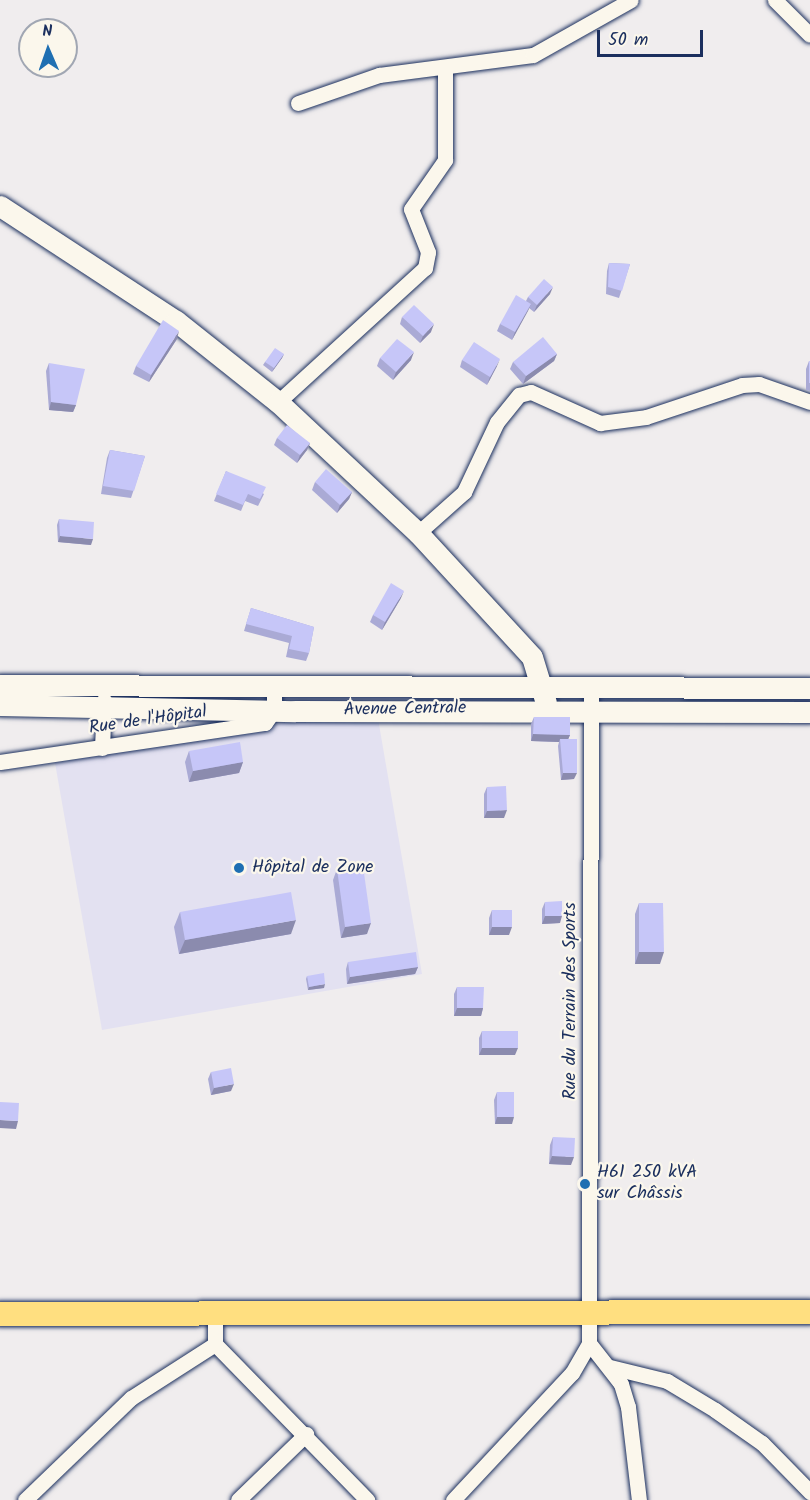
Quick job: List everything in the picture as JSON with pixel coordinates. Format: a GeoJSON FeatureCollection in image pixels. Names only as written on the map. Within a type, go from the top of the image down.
{"type":"FeatureCollection","features":[{"type":"Feature","properties":{"kind":"main road"},"geometry":{"type":"LineString","coordinates":[[0,1314],[215,1310],[810,1312]]}},
{"type":"Feature","properties":{"kind":"street"},"geometry":{"type":"LineString","coordinates":[[298,103],[379,75],[533,55],[631,0]]}},
{"type":"Feature","properties":{"kind":"street"},"geometry":{"type":"LineString","coordinates":[[775,0],[810,35]]}},
{"type":"Feature","properties":{"kind":"street"},"geometry":{"type":"LineString","coordinates":[[278,402],[425,268],[428,252],[411,209],[445,160],[445,67]]}},
{"type":"Feature","properties":{"kind":"street"},"geometry":{"type":"LineString","coordinates":[[0,206],[134,291],[278,402],[418,533],[532,657],[546,699]]}},
{"type":"Feature","properties":{"kind":"street"},"geometry":{"type":"LineString","coordinates":[[418,533],[464,492],[497,422],[519,395],[531,392],[600,423],[646,417],[742,385],[759,384],[810,402]]}},
{"type":"Feature","properties":{"kind":"street","name":"Avenue Centrale"},"geometry":{"type":"LineString","coordinates":[[0,686],[104,698]]}},
{"type":"Feature","properties":{"kind":"street","name":"Avenue Centrale"},"geometry":{"type":"LineString","coordinates":[[591,700],[810,688]]}},
{"type":"Feature","properties":{"kind":"street"},"geometry":{"type":"LineString","coordinates":[[102,748],[104,698]]}},
{"type":"Feature","properties":{"kind":"street","name":"Avenue Centrale"},"geometry":{"type":"LineString","coordinates":[[0,705],[104,698],[546,699],[810,712]]}},
{"type":"Feature","properties":{"kind":"street","name":"Rue de l'Hôpital"},"geometry":{"type":"LineString","coordinates":[[0,762],[265,723],[274,700]]}},
{"type":"Feature","properties":{"kind":"street","name":"Rue du Terrain des Sports"},"geometry":{"type":"LineString","coordinates":[[589,1343],[591,700]]}},
{"type":"Feature","properties":{"kind":"street"},"geometry":{"type":"LineString","coordinates":[[215,1310],[215,1344],[306,1434],[367,1500]]}},
{"type":"Feature","properties":{"kind":"street"},"geometry":{"type":"LineString","coordinates":[[453,1500],[572,1373],[589,1343],[610,1367],[628,1407],[639,1500]]}},
{"type":"Feature","properties":{"kind":"street"},"geometry":{"type":"LineString","coordinates":[[26,1500],[131,1398],[215,1344]]}},
{"type":"Feature","properties":{"kind":"street"},"geometry":{"type":"LineString","coordinates":[[610,1367],[667,1381],[715,1410],[762,1443],[810,1492]]}},
{"type":"Feature","properties":{"kind":"street"},"geometry":{"type":"LineString","coordinates":[[238,1500],[306,1434]]}},
{"type":"Feature","properties":{"kind":"shaded area","name":"Hôpital de Zone"},"geometry":{"type":"Polygon","coordinates":[[[376,707],[422,974],[102,1030],[55,763],[376,707]]]}},
{"type":"Feature","properties":{"kind":"building"},"geometry":{"type":"Polygon","coordinates":[[[609,263],[630,264],[622,291],[608,287],[609,263]]]}},
{"type":"Feature","properties":{"kind":"building"},"geometry":{"type":"Polygon","coordinates":[[[544,279],[553,287],[537,305],[528,297],[544,279]]]}},
{"type":"Feature","properties":{"kind":"building"},"geometry":{"type":"Polygon","coordinates":[[[516,295],[531,304],[515,332],[500,324],[516,295]]]}},
{"type":"Feature","properties":{"kind":"building"},"geometry":{"type":"Polygon","coordinates":[[[414,305],[434,324],[423,336],[402,317],[414,305]]]}},
{"type":"Feature","properties":{"kind":"building"},"geometry":{"type":"Polygon","coordinates":[[[163,320],[179,331],[151,375],[136,366],[163,320]]]}},
{"type":"Feature","properties":{"kind":"building"},"geometry":{"type":"Polygon","coordinates":[[[543,337],[557,354],[526,376],[513,362],[543,337]]]}},
{"type":"Feature","properties":{"kind":"building"},"geometry":{"type":"Polygon","coordinates":[[[397,339],[414,352],[396,372],[380,358],[397,339]]]}},
{"type":"Feature","properties":{"kind":"building"},"geometry":{"type":"Polygon","coordinates":[[[474,342],[500,359],[490,377],[462,360],[474,342]]]}},
{"type":"Feature","properties":{"kind":"building"},"geometry":{"type":"Polygon","coordinates":[[[275,348],[284,354],[274,368],[265,362],[275,348]]]}},
{"type":"Feature","properties":{"kind":"building"},"geometry":{"type":"Polygon","coordinates":[[[49,363],[85,369],[76,405],[51,402],[49,363]]]}},
{"type":"Feature","properties":{"kind":"building"},"geometry":{"type":"Polygon","coordinates":[[[287,425],[310,443],[300,455],[277,438],[287,425]]]}},
{"type":"Feature","properties":{"kind":"building"},"geometry":{"type":"Polygon","coordinates":[[[110,450],[145,456],[134,491],[103,486],[110,450]]]}},
{"type":"Feature","properties":{"kind":"building"},"geometry":{"type":"Polygon","coordinates":[[[326,469],[352,492],[340,505],[315,482],[326,469]]]}},
{"type":"Feature","properties":{"kind":"building"},"geometry":{"type":"Polygon","coordinates":[[[226,471],[266,487],[260,499],[248,494],[243,505],[216,494],[226,471]]]}},
{"type":"Feature","properties":{"kind":"building"},"geometry":{"type":"Polygon","coordinates":[[[59,519],[94,522],[93,539],[60,536],[59,519]]]}},
{"type":"Feature","properties":{"kind":"building"},"geometry":{"type":"Polygon","coordinates":[[[391,583],[404,591],[385,622],[373,615],[391,583]]]}},
{"type":"Feature","properties":{"kind":"building"},"geometry":{"type":"Polygon","coordinates":[[[251,608],[314,627],[309,653],[289,649],[292,636],[246,624],[251,608]]]}},
{"type":"Feature","properties":{"kind":"building"},"geometry":{"type":"Polygon","coordinates":[[[534,717],[570,717],[570,735],[533,734],[534,717]]]}},
{"type":"Feature","properties":{"kind":"building"},"geometry":{"type":"Polygon","coordinates":[[[560,739],[577,739],[577,773],[563,773],[560,739]]]}},
{"type":"Feature","properties":{"kind":"building"},"geometry":{"type":"Polygon","coordinates":[[[240,742],[243,762],[193,771],[189,751],[240,742]]]}},
{"type":"Feature","properties":{"kind":"building"},"geometry":{"type":"Polygon","coordinates":[[[506,786],[507,810],[487,811],[487,787],[506,786]]]}},
{"type":"Feature","properties":{"kind":"building"},"geometry":{"type":"Polygon","coordinates":[[[363,866],[371,923],[345,927],[337,869],[363,866]]]}},
{"type":"Feature","properties":{"kind":"building"},"geometry":{"type":"Polygon","coordinates":[[[291,892],[296,920],[185,940],[180,912],[291,892]]]}},
{"type":"Feature","properties":{"kind":"building"},"geometry":{"type":"Polygon","coordinates":[[[562,901],[562,916],[545,916],[545,902],[562,901]]]}},
{"type":"Feature","properties":{"kind":"building"},"geometry":{"type":"Polygon","coordinates":[[[639,903],[663,903],[664,952],[639,952],[639,903]]]}},
{"type":"Feature","properties":{"kind":"building"},"geometry":{"type":"Polygon","coordinates":[[[492,910],[512,910],[512,927],[492,927],[492,910]]]}},
{"type":"Feature","properties":{"kind":"building"},"geometry":{"type":"Polygon","coordinates":[[[416,952],[418,967],[350,977],[348,962],[416,952]]]}},
{"type":"Feature","properties":{"kind":"building"},"geometry":{"type":"Polygon","coordinates":[[[324,973],[325,984],[309,987],[307,976],[324,973]]]}},
{"type":"Feature","properties":{"kind":"building"},"geometry":{"type":"Polygon","coordinates":[[[457,987],[484,987],[483,1008],[457,1008],[457,987]]]}},
{"type":"Feature","properties":{"kind":"building"},"geometry":{"type":"Polygon","coordinates":[[[482,1031],[518,1031],[518,1048],[482,1048],[482,1031]]]}},
{"type":"Feature","properties":{"kind":"building"},"geometry":{"type":"Polygon","coordinates":[[[231,1068],[234,1084],[214,1088],[211,1072],[231,1068]]]}},
{"type":"Feature","properties":{"kind":"building"},"geometry":{"type":"Polygon","coordinates":[[[497,1092],[514,1092],[514,1117],[497,1117],[497,1092]]]}},
{"type":"Feature","properties":{"kind":"building"},"geometry":{"type":"Polygon","coordinates":[[[0,1102],[19,1103],[18,1121],[0,1120],[0,1102]]]}},
{"type":"Feature","properties":{"kind":"building"},"geometry":{"type":"Polygon","coordinates":[[[553,1137],[575,1138],[574,1157],[552,1156],[553,1137]]]}},
{"type":"Feature","properties":{"kind":"place","name":"Hôpital de Zone"},"geometry":{"type":"Point","coordinates":[239,868]}},
{"type":"Feature","properties":{"kind":"place","name":"H61 250 kVA sur Châssis"},"geometry":{"type":"Point","coordinates":[585,1184]}}]}
